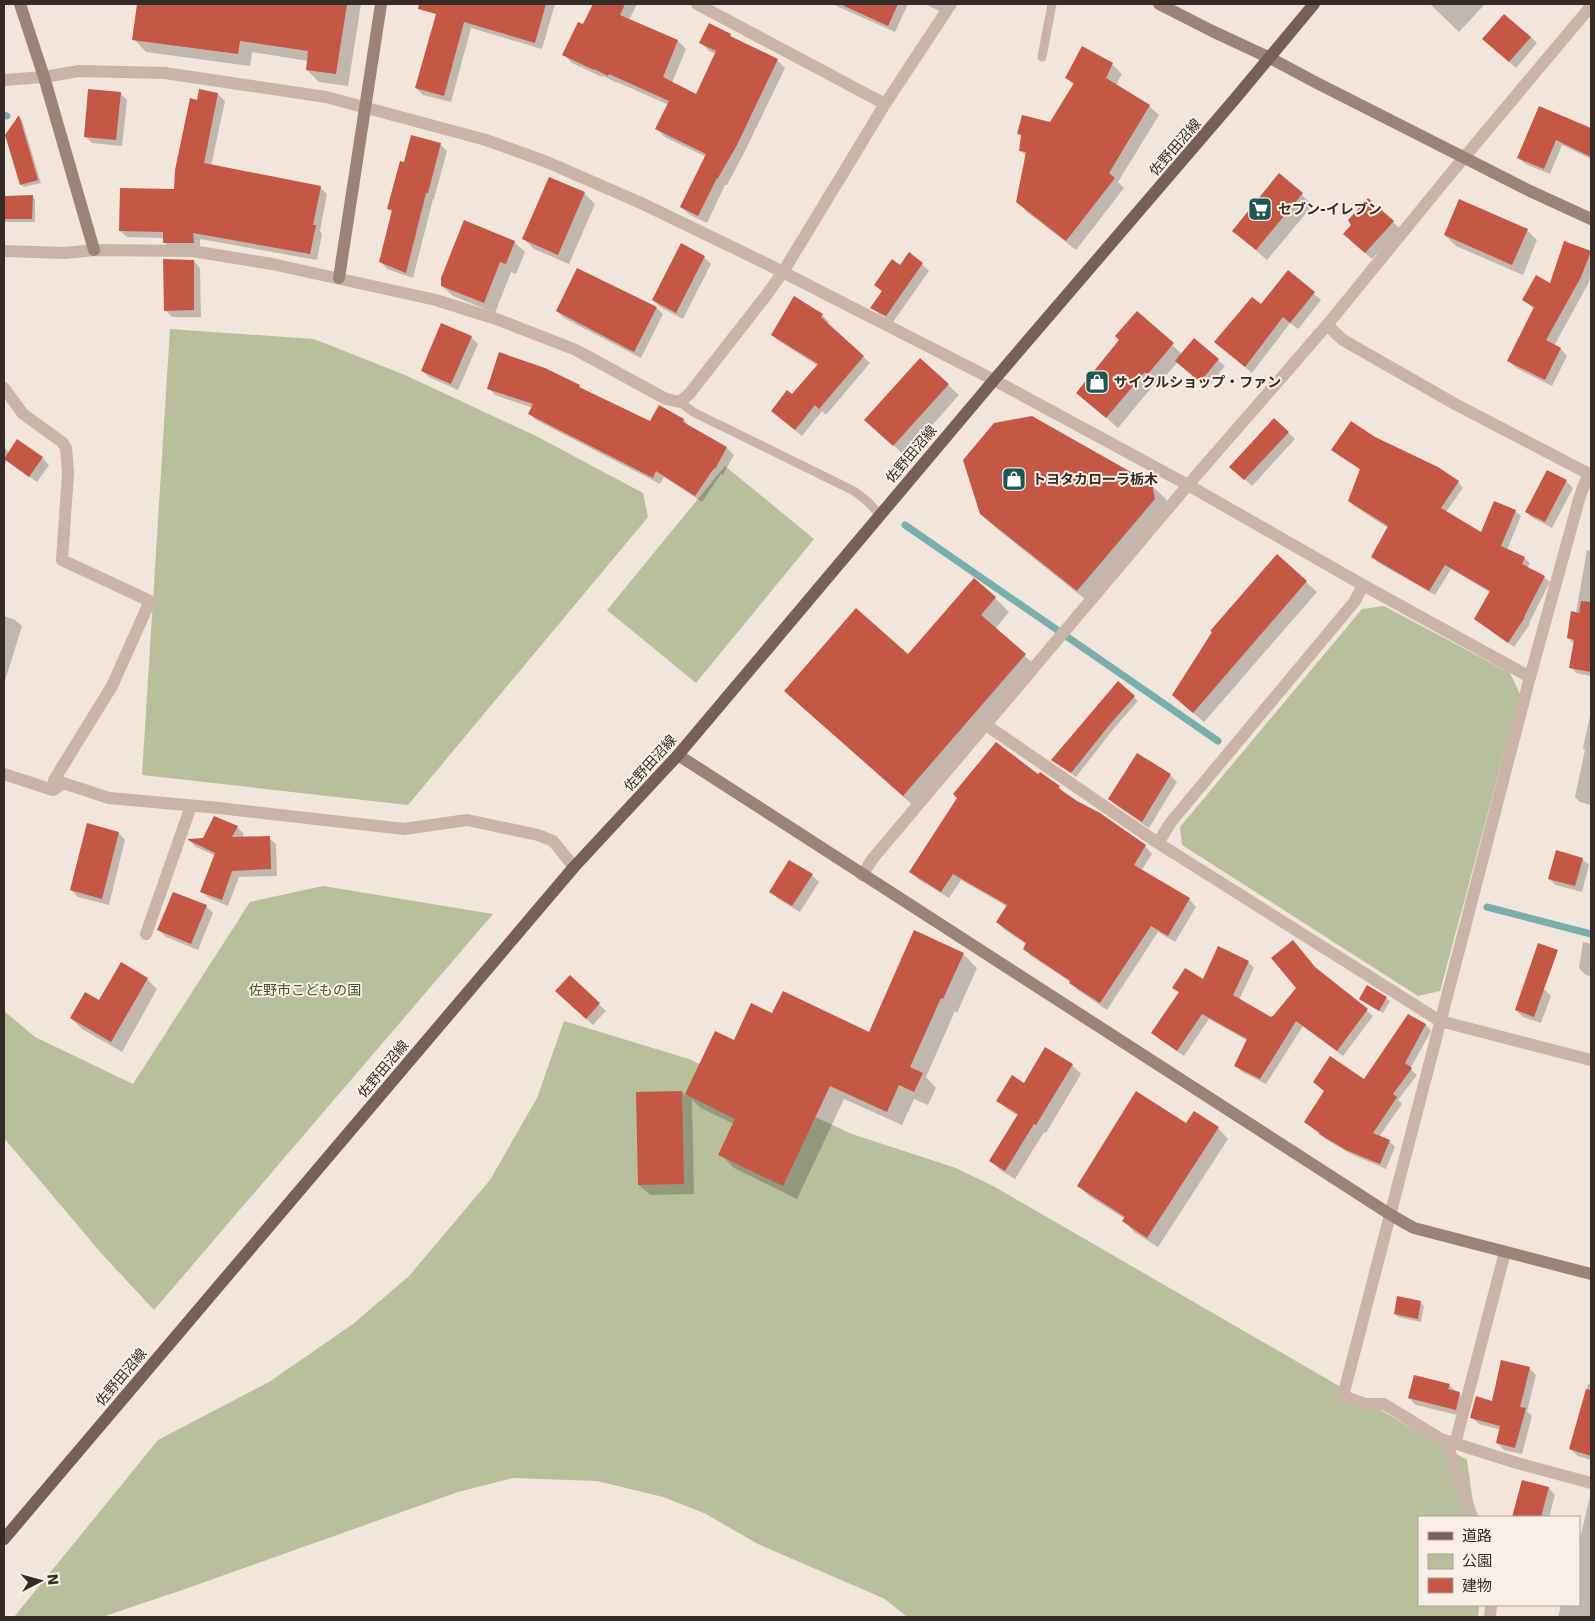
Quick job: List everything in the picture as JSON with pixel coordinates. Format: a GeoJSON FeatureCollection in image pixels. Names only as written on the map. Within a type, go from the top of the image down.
{"type":"FeatureCollection","features":[{"type":"Feature","properties":{"kind":"main road","name":"佐野田沼線"},"geometry":{"type":"LineString","coordinates":[[4,1539],[574,867],[678,755],[1314,4]]}},
{"type":"Feature","properties":{"kind":"street"},"geometry":{"type":"LineString","coordinates":[[20,4],[44,77],[94,250]]}},
{"type":"Feature","properties":{"kind":"street"},"geometry":{"type":"LineString","coordinates":[[339,278],[381,4]]}},
{"type":"Feature","properties":{"kind":"street"},"geometry":{"type":"LineString","coordinates":[[697,4],[885,104]]}},
{"type":"Feature","properties":{"kind":"street"},"geometry":{"type":"LineString","coordinates":[[4,251],[65,253],[94,250],[192,251],[272,264],[339,278],[436,300],[499,320],[576,350],[666,399],[680,402],[765,298],[783,272],[885,104],[951,4]]}},
{"type":"Feature","properties":{"kind":"street"},"geometry":{"type":"LineString","coordinates":[[1159,4],[1591,219]]}},
{"type":"Feature","properties":{"kind":"street"},"geometry":{"type":"LineString","coordinates":[[862,875],[874,857],[1188,485],[1327,325],[1464,157],[1591,6]]}},
{"type":"Feature","properties":{"kind":"street"},"geometry":{"type":"LineString","coordinates":[[4,80],[44,77],[79,71],[165,74],[326,98],[486,140],[547,162],[640,203],[783,272],[994,380],[1188,485],[1530,677]]}},
{"type":"Feature","properties":{"kind":"street"},"geometry":{"type":"LineString","coordinates":[[1327,325],[1343,340],[1455,404],[1590,475],[1580,496],[1530,677],[1343,1396],[1365,1404],[1384,1404],[1441,1440],[1591,1483]]}},
{"type":"Feature","properties":{"kind":"street"},"geometry":{"type":"LineString","coordinates":[[4,388],[23,414],[62,442],[66,448],[68,473],[62,560],[150,602],[112,686],[54,780],[109,798],[404,829],[467,820],[538,835],[553,841],[574,867]]}},
{"type":"Feature","properties":{"kind":"street"},"geometry":{"type":"LineString","coordinates":[[1158,842],[1171,822],[1355,602],[1363,584]]}},
{"type":"Feature","properties":{"kind":"street"},"geometry":{"type":"LineString","coordinates":[[986,725],[1158,842],[1440,1021],[1591,1060]]}},
{"type":"Feature","properties":{"kind":"street"},"geometry":{"type":"LineString","coordinates":[[678,755],[1391,1215],[1414,1228],[1591,1274]]}},
{"type":"Feature","properties":{"kind":"street"},"geometry":{"type":"LineString","coordinates":[[4,774],[53,790],[64,783]]}},
{"type":"Feature","properties":{"kind":"street"},"geometry":{"type":"LineString","coordinates":[[146,934],[191,806]]}},
{"type":"Feature","properties":{"kind":"street"},"geometry":{"type":"LineString","coordinates":[[1472,1516],[1451,1442],[1505,1252]]}},
{"type":"Feature","properties":{"kind":"lane"},"geometry":{"type":"LineString","coordinates":[[1042,57],[1052,4]]}},
{"type":"Feature","properties":{"kind":"lane"},"geometry":{"type":"LineString","coordinates":[[680,402],[693,412],[854,491],[880,515]]}},
{"type":"Feature","properties":{"kind":"green space"},"geometry":{"type":"Polygon","coordinates":[[[170,329],[314,339],[405,375],[536,436],[643,493],[648,517],[408,805],[142,775],[170,329]]]}},
{"type":"Feature","properties":{"kind":"green space"},"geometry":{"type":"Polygon","coordinates":[[[725,466],[814,539],[696,683],[607,610],[725,466]]]}},
{"type":"Feature","properties":{"kind":"green space"},"geometry":{"type":"Polygon","coordinates":[[[1384,606],[1510,673],[1520,694],[1440,991],[1418,996],[1182,845],[1180,827],[1362,609],[1384,606]]]}},
{"type":"Feature","properties":{"kind":"green space","name":"佐野市こどもの国"},"geometry":{"type":"Polygon","coordinates":[[[323,886],[493,914],[154,1310],[101,1253],[4,1138],[4,1011],[35,1037],[133,1084],[250,902],[323,886]]]}},
{"type":"Feature","properties":{"kind":"green space"},"geometry":{"type":"Polygon","coordinates":[[[564,1021],[689,1059],[852,1134],[956,1168],[995,1187],[1467,1460],[1475,1516],[1418,1516],[1418,1606],[1479,1606],[1478,1617],[907,1617],[885,1599],[758,1544],[704,1513],[663,1497],[597,1481],[513,1478],[458,1492],[102,1617],[14,1617],[158,1440],[269,1382],[353,1324],[409,1276],[490,1180],[537,1098],[564,1021]]]}},
{"type":"Feature","properties":{"kind":"building"},"geometry":{"type":"Polygon","coordinates":[[[137,4],[347,4],[336,74],[306,70],[308,51],[240,41],[238,54],[132,40],[137,4]]]}},
{"type":"Feature","properties":{"kind":"building"},"geometry":{"type":"Polygon","coordinates":[[[419,4],[546,4],[535,43],[464,22],[444,96],[415,88],[436,14],[418,9],[419,4]]]}},
{"type":"Feature","properties":{"kind":"building"},"geometry":{"type":"Polygon","coordinates":[[[593,4],[625,4],[620,15],[678,40],[663,77],[696,94],[716,51],[699,43],[709,23],[731,34],[730,36],[778,59],[737,145],[717,178],[698,216],[680,207],[706,154],[655,129],[669,101],[562,55],[578,22],[583,24],[593,4]]]}},
{"type":"Feature","properties":{"kind":"building"},"geometry":{"type":"Polygon","coordinates":[[[840,4],[898,4],[888,26],[840,4]]]}},
{"type":"Feature","properties":{"kind":"building"},"geometry":{"type":"Polygon","coordinates":[[[1504,14],[1531,37],[1509,62],[1482,39],[1504,14]]]}},
{"type":"Feature","properties":{"kind":"building"},"geometry":{"type":"Polygon","coordinates":[[[1082,46],[1113,63],[1106,78],[1150,105],[1109,173],[1115,178],[1066,241],[1016,202],[1026,152],[1019,151],[1021,135],[1017,134],[1022,115],[1050,122],[1074,83],[1065,78],[1082,46]]]}},
{"type":"Feature","properties":{"kind":"building"},"geometry":{"type":"Polygon","coordinates":[[[88,89],[121,92],[116,140],[84,137],[88,89]]]}},
{"type":"Feature","properties":{"kind":"building"},"geometry":{"type":"Polygon","coordinates":[[[199,89],[218,93],[204,163],[321,186],[313,225],[316,225],[310,254],[193,233],[194,243],[163,243],[163,232],[119,231],[120,188],[174,189],[175,170],[190,98],[197,100],[199,89]]]}},
{"type":"Feature","properties":{"kind":"building"},"geometry":{"type":"Polygon","coordinates":[[[1539,106],[1591,128],[1591,157],[1556,140],[1544,169],[1517,158],[1539,106]]]}},
{"type":"Feature","properties":{"kind":"building"},"geometry":{"type":"Polygon","coordinates":[[[19,115],[38,180],[20,185],[5,135],[19,115]]]}},
{"type":"Feature","properties":{"kind":"building"},"geometry":{"type":"Polygon","coordinates":[[[411,135],[441,143],[406,273],[379,262],[392,210],[387,209],[400,161],[404,162],[411,135]]]}},
{"type":"Feature","properties":{"kind":"building"},"geometry":{"type":"Polygon","coordinates":[[[1279,173],[1303,193],[1256,250],[1232,231],[1279,173]]]}},
{"type":"Feature","properties":{"kind":"building"},"geometry":{"type":"Polygon","coordinates":[[[549,177],[585,192],[558,255],[522,239],[549,177]]]}},
{"type":"Feature","properties":{"kind":"building"},"geometry":{"type":"Polygon","coordinates":[[[33,195],[32,219],[4,219],[4,196],[33,195]]]}},
{"type":"Feature","properties":{"kind":"building"},"geometry":{"type":"Polygon","coordinates":[[[1368,198],[1394,221],[1365,253],[1343,234],[1351,225],[1348,220],[1368,198]]]}},
{"type":"Feature","properties":{"kind":"building"},"geometry":{"type":"Polygon","coordinates":[[[1459,199],[1528,229],[1512,265],[1444,235],[1459,199]]]}},
{"type":"Feature","properties":{"kind":"building"},"geometry":{"type":"Polygon","coordinates":[[[464,220],[515,241],[506,264],[500,262],[484,303],[441,286],[441,278],[464,220]]]}},
{"type":"Feature","properties":{"kind":"building"},"geometry":{"type":"Polygon","coordinates":[[[1564,241],[1591,251],[1581,277],[1546,340],[1561,348],[1545,380],[1507,361],[1534,307],[1522,300],[1536,275],[1550,283],[1564,241]]]}},
{"type":"Feature","properties":{"kind":"building"},"geometry":{"type":"Polygon","coordinates":[[[681,243],[705,256],[676,313],[652,300],[681,243]]]}},
{"type":"Feature","properties":{"kind":"building"},"geometry":{"type":"Polygon","coordinates":[[[909,252],[923,263],[886,316],[870,308],[882,291],[874,285],[892,259],[900,265],[909,252]]]}},
{"type":"Feature","properties":{"kind":"building"},"geometry":{"type":"Polygon","coordinates":[[[163,259],[194,260],[194,310],[164,311],[163,259]]]}},
{"type":"Feature","properties":{"kind":"building"},"geometry":{"type":"Polygon","coordinates":[[[577,268],[657,307],[634,352],[556,311],[577,268]]]}},
{"type":"Feature","properties":{"kind":"building"},"geometry":{"type":"Polygon","coordinates":[[[1288,270],[1315,292],[1290,323],[1283,317],[1245,367],[1214,342],[1252,297],[1261,304],[1288,270]]]}},
{"type":"Feature","properties":{"kind":"building"},"geometry":{"type":"Polygon","coordinates":[[[794,296],[823,314],[821,317],[864,356],[819,409],[815,405],[795,430],[771,411],[787,390],[792,394],[818,364],[771,335],[794,296]]]}},
{"type":"Feature","properties":{"kind":"building"},"geometry":{"type":"Polygon","coordinates":[[[1137,311],[1174,343],[1147,375],[1145,372],[1106,418],[1076,393],[1119,340],[1115,336],[1137,311]]]}},
{"type":"Feature","properties":{"kind":"building"},"geometry":{"type":"Polygon","coordinates":[[[441,323],[472,336],[451,384],[421,371],[441,323]]]}},
{"type":"Feature","properties":{"kind":"building"},"geometry":{"type":"Polygon","coordinates":[[[1194,338],[1219,359],[1200,382],[1175,361],[1194,338]]]}},
{"type":"Feature","properties":{"kind":"building"},"geometry":{"type":"Polygon","coordinates":[[[499,352],[545,368],[580,385],[579,387],[650,421],[659,405],[684,419],[683,422],[727,447],[715,469],[695,496],[656,471],[653,478],[528,414],[533,404],[487,389],[499,352]]]}},
{"type":"Feature","properties":{"kind":"building"},"geometry":{"type":"Polygon","coordinates":[[[920,358],[949,384],[893,446],[864,420],[920,358]]]}},
{"type":"Feature","properties":{"kind":"building"},"geometry":{"type":"Polygon","coordinates":[[[1032,416],[1152,484],[1155,499],[1077,591],[980,514],[963,460],[994,423],[1032,416]]]}},
{"type":"Feature","properties":{"kind":"building"},"geometry":{"type":"Polygon","coordinates":[[[1274,418],[1289,432],[1244,480],[1229,467],[1274,418]]]}},
{"type":"Feature","properties":{"kind":"building"},"geometry":{"type":"Polygon","coordinates":[[[1351,421],[1375,437],[1438,467],[1459,481],[1441,508],[1481,532],[1494,501],[1516,510],[1501,546],[1525,557],[1522,564],[1545,576],[1525,617],[1508,643],[1474,619],[1490,591],[1445,565],[1429,591],[1371,557],[1388,526],[1348,501],[1360,469],[1331,450],[1351,421]]]}},
{"type":"Feature","properties":{"kind":"building"},"geometry":{"type":"Polygon","coordinates":[[[17,439],[43,457],[29,477],[4,459],[17,439]]]}},
{"type":"Feature","properties":{"kind":"building"},"geometry":{"type":"Polygon","coordinates":[[[1547,470],[1567,480],[1545,522],[1525,512],[1547,470]]]}},
{"type":"Feature","properties":{"kind":"building"},"geometry":{"type":"Polygon","coordinates":[[[1277,554],[1307,581],[1193,713],[1172,695],[1212,632],[1210,631],[1277,554]]]}},
{"type":"Feature","properties":{"kind":"building"},"geometry":{"type":"Polygon","coordinates":[[[974,578],[996,597],[981,615],[1026,654],[903,796],[784,691],[856,608],[908,654],[974,578]]]}},
{"type":"Feature","properties":{"kind":"building"},"geometry":{"type":"Polygon","coordinates":[[[1581,601],[1591,602],[1591,672],[1569,668],[1574,640],[1567,638],[1571,611],[1579,613],[1581,601]]]}},
{"type":"Feature","properties":{"kind":"building"},"geometry":{"type":"Polygon","coordinates":[[[1118,681],[1135,696],[1071,773],[1051,760],[1118,681]]]}},
{"type":"Feature","properties":{"kind":"building"},"geometry":{"type":"Polygon","coordinates":[[[996,742],[1038,774],[1040,772],[1060,786],[1058,788],[1100,813],[1146,845],[1134,865],[1190,898],[1168,936],[1151,926],[1100,1003],[1023,949],[1026,943],[996,922],[1007,905],[953,874],[941,892],[909,872],[957,798],[953,794],[996,742]]]}},
{"type":"Feature","properties":{"kind":"building"},"geometry":{"type":"Polygon","coordinates":[[[1137,753],[1171,774],[1142,822],[1108,799],[1137,753]]]}},
{"type":"Feature","properties":{"kind":"building"},"geometry":{"type":"Polygon","coordinates":[[[214,816],[238,826],[232,837],[270,836],[271,869],[232,871],[222,900],[200,892],[215,853],[188,840],[203,838],[214,816]]]}},
{"type":"Feature","properties":{"kind":"building"},"geometry":{"type":"Polygon","coordinates":[[[87,823],[119,832],[102,899],[70,890],[87,823]]]}},
{"type":"Feature","properties":{"kind":"building"},"geometry":{"type":"Polygon","coordinates":[[[1556,850],[1583,858],[1575,886],[1548,879],[1556,850]]]}},
{"type":"Feature","properties":{"kind":"building"},"geometry":{"type":"Polygon","coordinates":[[[789,860],[813,874],[792,906],[769,892],[789,860]]]}},
{"type":"Feature","properties":{"kind":"building"},"geometry":{"type":"Polygon","coordinates":[[[173,892],[207,905],[191,944],[157,930],[173,892]]]}},
{"type":"Feature","properties":{"kind":"building"},"geometry":{"type":"Polygon","coordinates":[[[914,930],[964,953],[943,999],[941,998],[910,1067],[923,1073],[914,1092],[899,1085],[887,1112],[830,1086],[783,1186],[718,1155],[735,1119],[685,1094],[715,1031],[734,1040],[751,1003],[772,1013],[783,991],[869,1032],[914,930]]]}},
{"type":"Feature","properties":{"kind":"building"},"geometry":{"type":"Polygon","coordinates":[[[1293,940],[1315,967],[1368,1009],[1337,1051],[1296,1021],[1260,1079],[1234,1066],[1247,1039],[1202,1014],[1177,1051],[1151,1033],[1179,992],[1172,988],[1185,968],[1203,979],[1218,946],[1249,961],[1233,995],[1271,1017],[1273,1016],[1296,988],[1271,958],[1293,940]]]}},
{"type":"Feature","properties":{"kind":"building"},"geometry":{"type":"Polygon","coordinates":[[[1538,943],[1558,950],[1534,1017],[1515,1010],[1538,943]]]}},
{"type":"Feature","properties":{"kind":"building"},"geometry":{"type":"Polygon","coordinates":[[[121,962],[148,978],[111,1042],[70,1018],[85,992],[99,1000],[121,962]]]}},
{"type":"Feature","properties":{"kind":"building"},"geometry":{"type":"Polygon","coordinates":[[[570,975],[600,1003],[586,1019],[555,991],[570,975]]]}},
{"type":"Feature","properties":{"kind":"building"},"geometry":{"type":"Polygon","coordinates":[[[1367,985],[1387,997],[1379,1011],[1359,999],[1367,985]]]}},
{"type":"Feature","properties":{"kind":"building"},"geometry":{"type":"Polygon","coordinates":[[[1408,1014],[1426,1024],[1405,1063],[1412,1068],[1393,1094],[1397,1097],[1373,1133],[1390,1140],[1380,1164],[1346,1150],[1319,1134],[1304,1122],[1324,1091],[1313,1082],[1330,1056],[1364,1079],[1408,1014]]]}},
{"type":"Feature","properties":{"kind":"building"},"geometry":{"type":"Polygon","coordinates":[[[1045,1047],[1073,1064],[1005,1171],[989,1161],[1018,1114],[996,1101],[1012,1075],[1024,1083],[1045,1047]]]}},
{"type":"Feature","properties":{"kind":"building"},"geometry":{"type":"Polygon","coordinates":[[[682,1091],[684,1184],[638,1185],[636,1092],[682,1091]]]}},
{"type":"Feature","properties":{"kind":"building"},"geometry":{"type":"Polygon","coordinates":[[[1136,1091],[1186,1123],[1194,1111],[1219,1127],[1147,1238],[1122,1221],[1125,1217],[1077,1186],[1136,1091]]]}},
{"type":"Feature","properties":{"kind":"building"},"geometry":{"type":"Polygon","coordinates":[[[1397,1296],[1421,1301],[1418,1319],[1394,1314],[1397,1296]]]}},
{"type":"Feature","properties":{"kind":"building"},"geometry":{"type":"Polygon","coordinates":[[[1501,1360],[1530,1367],[1520,1407],[1526,1408],[1515,1448],[1496,1443],[1500,1426],[1470,1418],[1476,1396],[1492,1401],[1501,1360]]]}},
{"type":"Feature","properties":{"kind":"building"},"geometry":{"type":"Polygon","coordinates":[[[1414,1375],[1450,1384],[1448,1389],[1460,1392],[1456,1410],[1408,1398],[1414,1375]]]}},
{"type":"Feature","properties":{"kind":"building"},"geometry":{"type":"Polygon","coordinates":[[[1586,1389],[1591,1390],[1591,1456],[1569,1449],[1586,1389]]]}},
{"type":"Feature","properties":{"kind":"building"},"geometry":{"type":"Polygon","coordinates":[[[1522,1480],[1549,1487],[1541,1516],[1512,1516],[1522,1480]]]}},
{"type":"Feature","properties":{"kind":"waterway"},"geometry":{"type":"LineString","coordinates":[[905,525],[1218,741]]}},
{"type":"Feature","properties":{"kind":"waterway"},"geometry":{"type":"LineString","coordinates":[[1487,907],[1591,934]]}},
{"type":"Feature","properties":{"kind":"place","name":"セブン-イレブン"},"geometry":{"type":"Point","coordinates":[1260,209]}},
{"type":"Feature","properties":{"kind":"place","name":"サイクルショップ・ファン"},"geometry":{"type":"Point","coordinates":[1097,382]}},
{"type":"Feature","properties":{"kind":"place","name":"トヨタカローラ栃木"},"geometry":{"type":"Point","coordinates":[1014,479]}}]}
